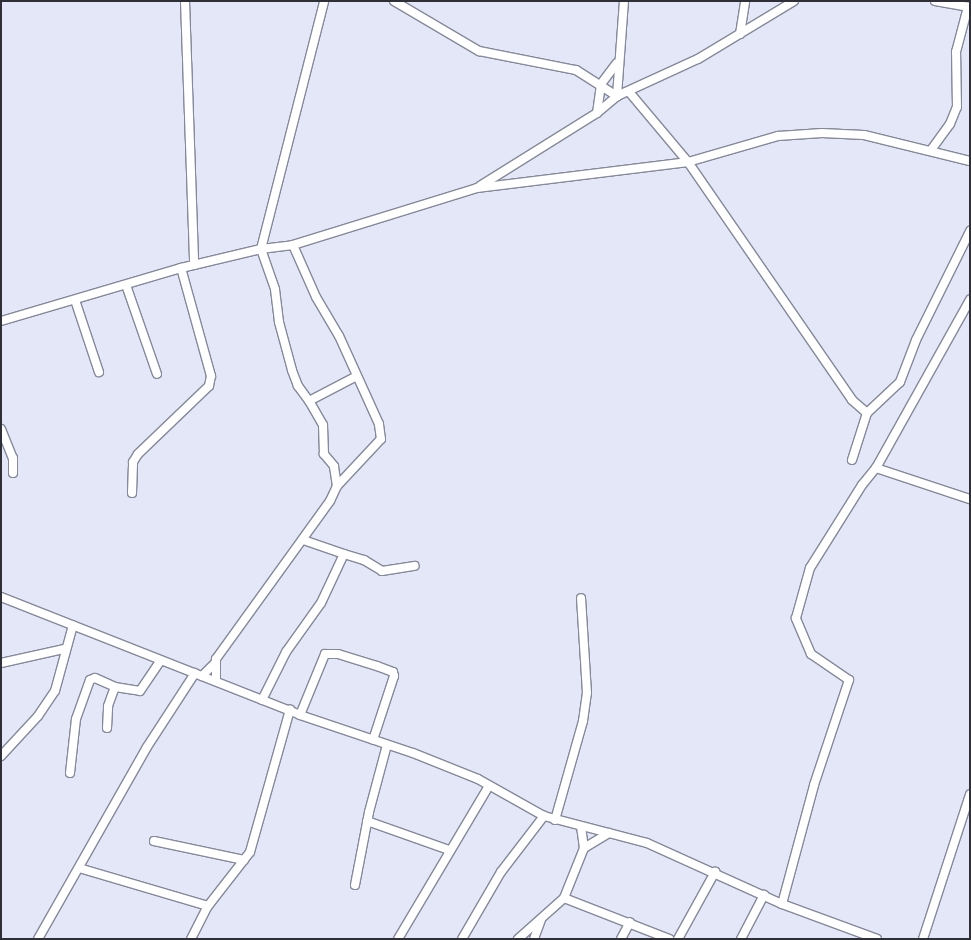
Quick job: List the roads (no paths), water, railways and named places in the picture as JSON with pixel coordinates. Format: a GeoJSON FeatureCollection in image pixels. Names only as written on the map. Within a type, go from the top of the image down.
{"type":"FeatureCollection","features":[{"type":"Feature","properties":{"kind":"street"},"geometry":{"type":"LineString","coordinates":[[185,1],[194,265]]}},
{"type":"Feature","properties":{"kind":"street"},"geometry":{"type":"LineString","coordinates":[[324,1],[261,249],[275,289],[279,322],[292,370],[298,386],[323,424],[324,454],[334,466],[337,486]]}},
{"type":"Feature","properties":{"kind":"street"},"geometry":{"type":"LineString","coordinates":[[394,1],[479,51],[576,70],[601,84],[616,96]]}},
{"type":"Feature","properties":{"kind":"street"},"geometry":{"type":"LineString","coordinates":[[616,96],[617,63],[624,1]]}},
{"type":"Feature","properties":{"kind":"street"},"geometry":{"type":"LineString","coordinates":[[740,34],[745,1]]}},
{"type":"Feature","properties":{"kind":"street"},"geometry":{"type":"LineString","coordinates":[[476,188],[597,113],[616,96],[630,93],[740,34],[794,1]]}},
{"type":"Feature","properties":{"kind":"street"},"geometry":{"type":"LineString","coordinates":[[931,150],[950,124],[957,107],[956,52],[969,7],[935,1]]}},
{"type":"Feature","properties":{"kind":"street"},"geometry":{"type":"LineString","coordinates":[[597,113],[601,84],[617,63]]}},
{"type":"Feature","properties":{"kind":"street"},"geometry":{"type":"LineString","coordinates":[[630,93],[688,162],[852,400],[867,413]]}},
{"type":"Feature","properties":{"kind":"street"},"geometry":{"type":"LineString","coordinates":[[1,321],[181,268],[261,249],[293,245],[476,188],[688,162],[792,134],[864,135],[970,160]]}},
{"type":"Feature","properties":{"kind":"street"},"geometry":{"type":"LineString","coordinates":[[852,460],[867,413],[900,382],[916,340],[970,231]]}},
{"type":"Feature","properties":{"kind":"street"},"geometry":{"type":"LineString","coordinates":[[38,939],[147,747],[199,675],[214,663],[303,540],[337,486],[382,439],[379,424],[357,376],[293,245]]}},
{"type":"Feature","properties":{"kind":"street"},"geometry":{"type":"LineString","coordinates":[[132,493],[131,476],[138,454],[209,386],[211,376],[181,268]]}},
{"type":"Feature","properties":{"kind":"street"},"geometry":{"type":"LineString","coordinates":[[126,285],[157,374]]}},
{"type":"Feature","properties":{"kind":"street"},"geometry":{"type":"LineString","coordinates":[[75,300],[99,372]]}},
{"type":"Feature","properties":{"kind":"street"},"geometry":{"type":"LineString","coordinates":[[782,904],[814,785],[849,680],[811,654],[796,618],[810,568],[862,484],[876,468],[970,300]]}},
{"type":"Feature","properties":{"kind":"street"},"geometry":{"type":"LineString","coordinates":[[309,401],[357,376]]}},
{"type":"Feature","properties":{"kind":"street"},"geometry":{"type":"LineString","coordinates":[[1,429],[13,458],[13,474]]}},
{"type":"Feature","properties":{"kind":"street"},"geometry":{"type":"LineString","coordinates":[[876,468],[970,499]]}},
{"type":"Feature","properties":{"kind":"street"},"geometry":{"type":"LineString","coordinates":[[303,540],[364,560],[382,571],[415,566]]}},
{"type":"Feature","properties":{"kind":"street"},"geometry":{"type":"LineString","coordinates":[[262,700],[286,652],[321,604],[344,554]]}},
{"type":"Feature","properties":{"kind":"street"},"geometry":{"type":"LineString","coordinates":[[1,597],[160,661],[216,680],[300,715],[387,744],[489,786],[544,816],[647,843],[715,872],[782,904],[877,939]]}},
{"type":"Feature","properties":{"kind":"street"},"geometry":{"type":"LineString","coordinates":[[555,820],[583,721],[587,693],[581,598]]}},
{"type":"Feature","properties":{"kind":"street"},"geometry":{"type":"LineString","coordinates":[[1,756],[38,716],[55,691],[64,649],[73,625]]}},
{"type":"Feature","properties":{"kind":"street"},"geometry":{"type":"LineString","coordinates":[[1,663],[64,649]]}},
{"type":"Feature","properties":{"kind":"street"},"geometry":{"type":"LineString","coordinates":[[300,715],[324,654],[338,654],[377,666],[393,672],[394,676],[373,740]]}},
{"type":"Feature","properties":{"kind":"street"},"geometry":{"type":"LineString","coordinates":[[70,773],[74,730],[85,689],[95,678],[115,687],[143,690],[160,661]]}},
{"type":"Feature","properties":{"kind":"street"},"geometry":{"type":"LineString","coordinates":[[214,663],[216,680]]}},
{"type":"Feature","properties":{"kind":"street"},"geometry":{"type":"LineString","coordinates":[[107,728],[108,706],[115,687]]}},
{"type":"Feature","properties":{"kind":"street"},"geometry":{"type":"LineString","coordinates":[[191,939],[208,906],[244,860],[254,839],[256,822],[290,710]]}},
{"type":"Feature","properties":{"kind":"street"},"geometry":{"type":"LineString","coordinates":[[356,885],[367,821],[387,744]]}},
{"type":"Feature","properties":{"kind":"street"},"geometry":{"type":"LineString","coordinates":[[398,939],[449,850],[489,786]]}},
{"type":"Feature","properties":{"kind":"street"},"geometry":{"type":"LineString","coordinates":[[923,939],[970,794]]}},
{"type":"Feature","properties":{"kind":"street"},"geometry":{"type":"LineString","coordinates":[[462,939],[501,872],[544,816]]}},
{"type":"Feature","properties":{"kind":"street"},"geometry":{"type":"LineString","coordinates":[[367,821],[449,850]]}},
{"type":"Feature","properties":{"kind":"street"},"geometry":{"type":"LineString","coordinates":[[518,939],[564,898],[584,848],[581,827]]}},
{"type":"Feature","properties":{"kind":"street"},"geometry":{"type":"LineString","coordinates":[[584,848],[609,833]]}},
{"type":"Feature","properties":{"kind":"street"},"geometry":{"type":"LineString","coordinates":[[154,841],[244,860]]}},
{"type":"Feature","properties":{"kind":"street"},"geometry":{"type":"LineString","coordinates":[[78,868],[208,906]]}},
{"type":"Feature","properties":{"kind":"street"},"geometry":{"type":"LineString","coordinates":[[678,939],[715,872]]}},
{"type":"Feature","properties":{"kind":"street"},"geometry":{"type":"LineString","coordinates":[[741,939],[764,895]]}},
{"type":"Feature","properties":{"kind":"street"},"geometry":{"type":"LineString","coordinates":[[564,898],[630,922],[669,939]]}},
{"type":"Feature","properties":{"kind":"street"},"geometry":{"type":"LineString","coordinates":[[534,939],[542,918]]}},
{"type":"Feature","properties":{"kind":"street"},"geometry":{"type":"LineString","coordinates":[[621,939],[630,922]]}}]}
